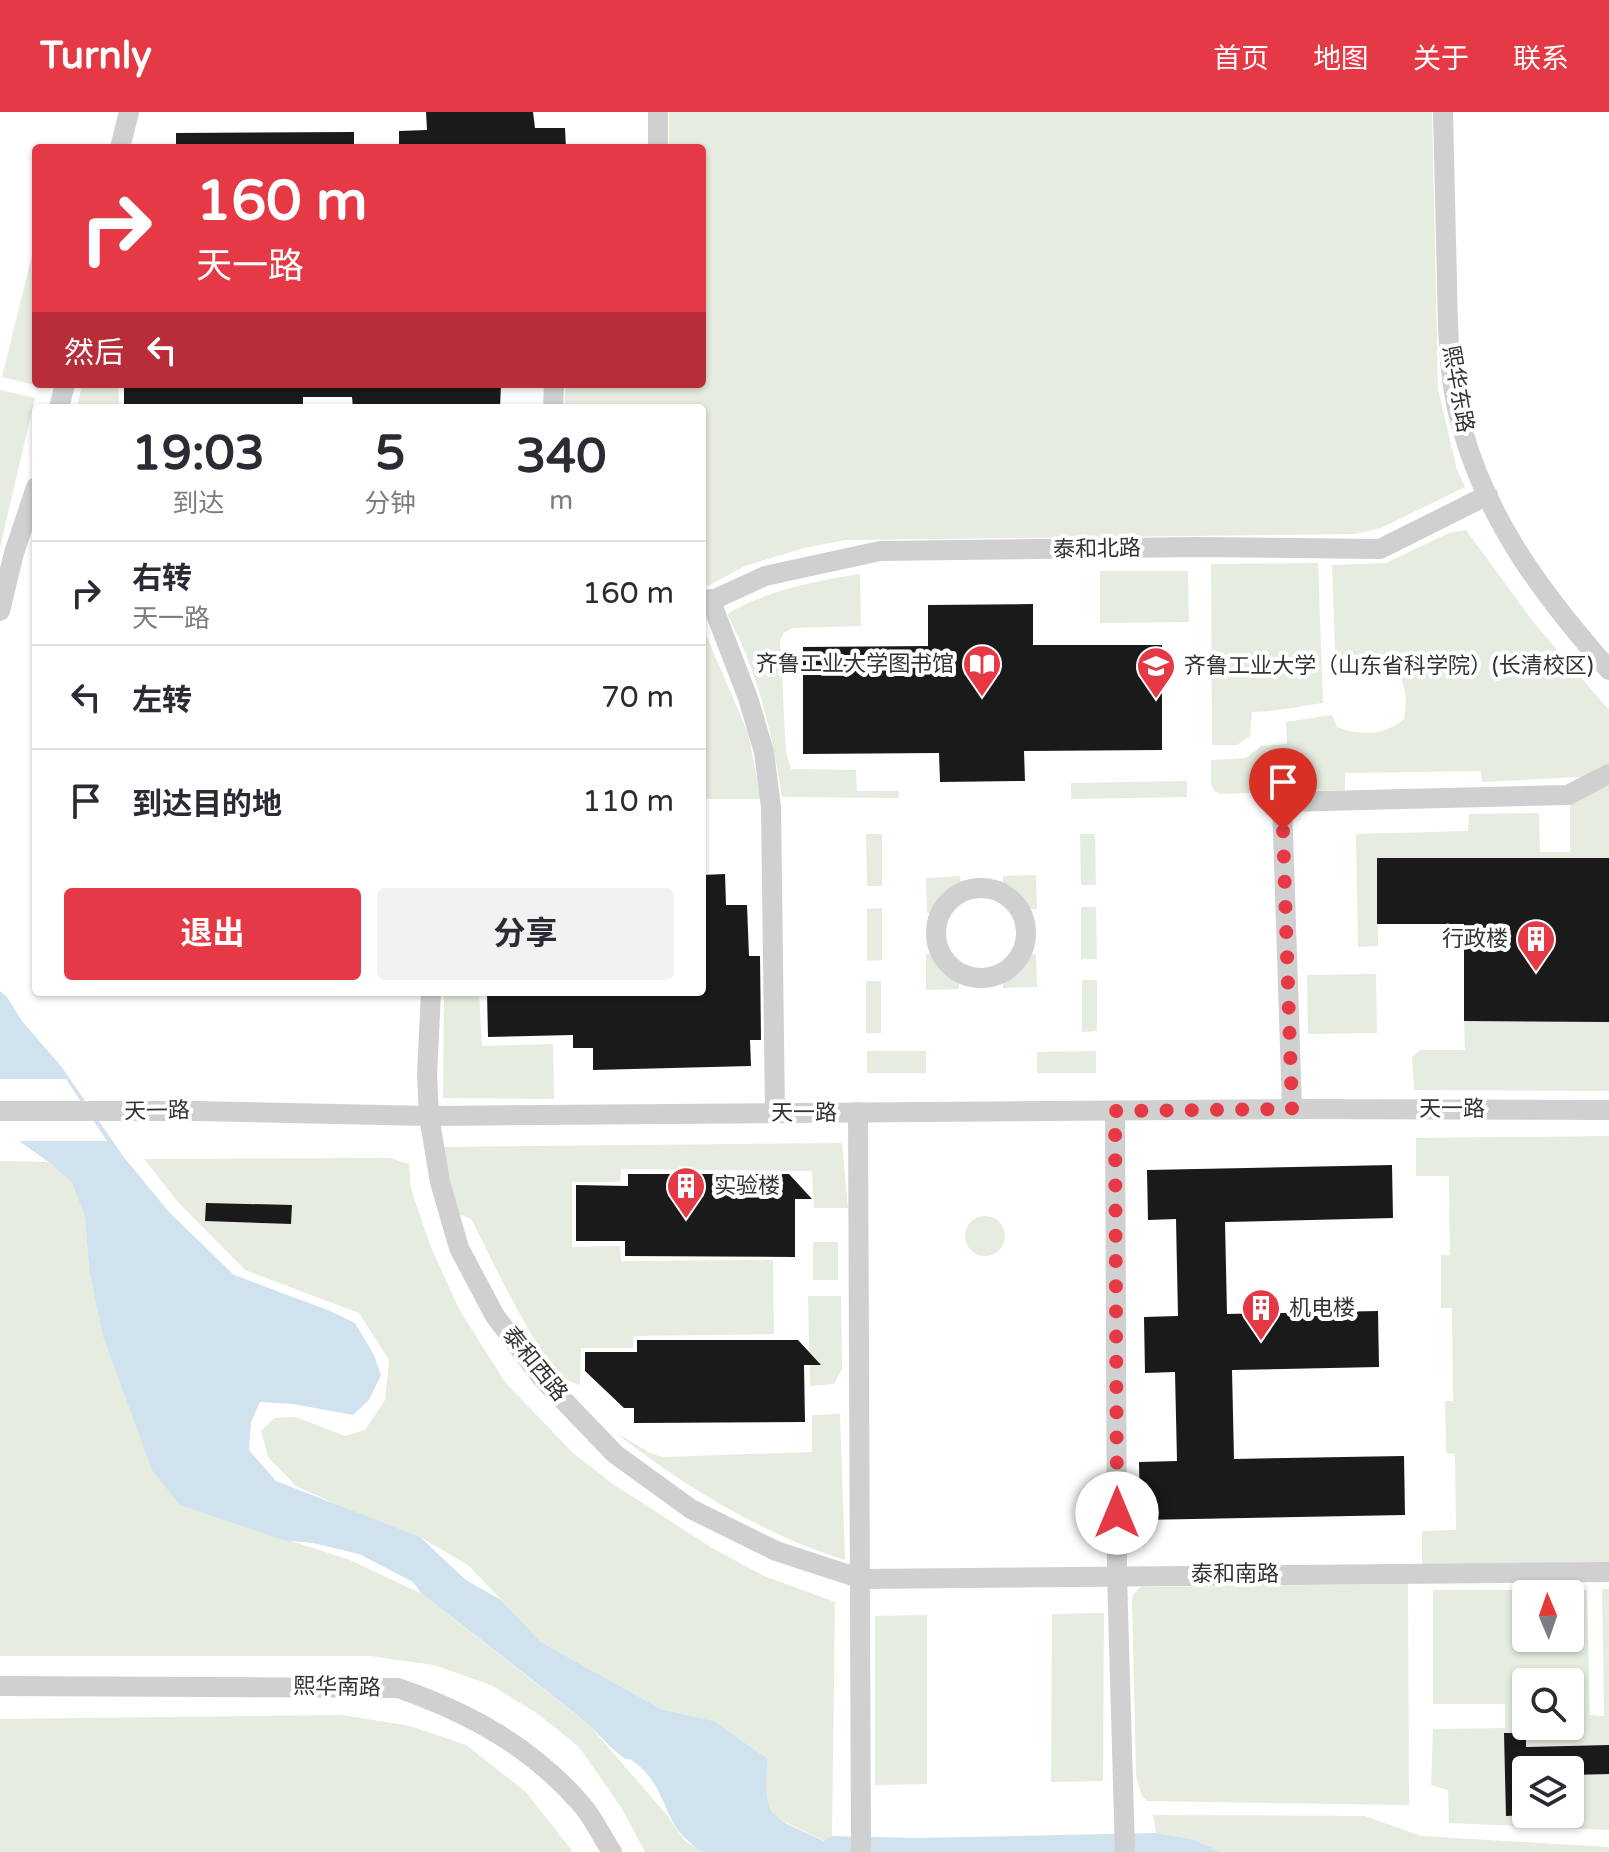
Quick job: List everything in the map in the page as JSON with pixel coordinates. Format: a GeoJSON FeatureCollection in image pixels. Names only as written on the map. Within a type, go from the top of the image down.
{"type":"FeatureCollection","features":[{"type":"Feature","properties":{"kind":"street"},"geometry":{"type":"LineString","coordinates":[[121,144],[129,112]]}},
{"type":"Feature","properties":{"kind":"street"},"geometry":{"type":"LineString","coordinates":[[658,112],[658,144]]}},
{"type":"Feature","properties":{"kind":"street","name":"熙华东路"},"geometry":{"type":"LineString","coordinates":[[1443,112],[1449,334],[1461,426],[1488,495],[1520,557],[1554,607],[1609,670]]}},
{"type":"Feature","properties":{"kind":"street","name":"泰和北路"},"geometry":{"type":"LineString","coordinates":[[706,600],[765,576],[880,551],[1197,547],[1380,549],[1488,495]]}},
{"type":"Feature","properties":{"kind":"street"},"geometry":{"type":"LineString","coordinates":[[0,611],[14,553],[32,499]]}},
{"type":"Feature","properties":{"kind":"street"},"geometry":{"type":"LineString","coordinates":[[14,553],[32,553]]}},
{"type":"Feature","properties":{"kind":"street"},"geometry":{"type":"LineString","coordinates":[[706,602],[748,698],[764,752],[771,807],[775,1113]]}},
{"type":"Feature","properties":{"kind":"street"},"geometry":{"type":"LineString","coordinates":[[1292,1109],[1282,802],[1568,795],[1609,774]]}},
{"type":"Feature","properties":{"kind":"street"},"geometry":{"type":"LineString","coordinates":[[982,887],[996,889],[1019,906],[1027,933],[1025,947],[1008,970],[981,978],[967,976],[954,969],[937,947],[935,932],[944,905],[955,895],[982,887]]}},
{"type":"Feature","properties":{"kind":"street","name":"泰和西路"},"geometry":{"type":"LineString","coordinates":[[431,996],[427,1075],[429,1116],[440,1182],[459,1248],[495,1316],[542,1378],[615,1454],[691,1509],[776,1551],[862,1579]]}},
{"type":"Feature","properties":{"kind":"street","name":"天一路"},"geometry":{"type":"LineString","coordinates":[[0,1111],[429,1116],[1292,1109],[1609,1110]]}},
{"type":"Feature","properties":{"kind":"street"},"geometry":{"type":"LineString","coordinates":[[1115,1111],[1117,1575],[1125,1852]]}},
{"type":"Feature","properties":{"kind":"street"},"geometry":{"type":"LineString","coordinates":[[858,1112],[861,1852]]}},
{"type":"Feature","properties":{"kind":"street","name":"泰和南路"},"geometry":{"type":"LineString","coordinates":[[862,1579],[1609,1572]]}},
{"type":"Feature","properties":{"kind":"street","name":"熙华南路"},"geometry":{"type":"LineString","coordinates":[[0,1686],[398,1688],[444,1704],[518,1745],[584,1807],[612,1852]]}},
{"type":"Feature","properties":{"kind":"shaded area"},"geometry":{"type":"Polygon","coordinates":[[[669,112],[1432,112],[1438,389],[1457,470],[1465,487],[1381,528],[1354,534],[846,540],[808,547],[745,566],[708,586],[706,404],[564,404],[566,388],[706,388],[706,144],[669,144],[669,112]]]}},
{"type":"Feature","properties":{"kind":"shaded area"},"geometry":{"type":"Polygon","coordinates":[[[32,255],[32,384],[2,377],[32,255]]]}},
{"type":"Feature","properties":{"kind":"shaded area"},"geometry":{"type":"Polygon","coordinates":[[[81,388],[118,388],[119,404],[78,404],[81,388]]]}},
{"type":"Feature","properties":{"kind":"shaded area"},"geometry":{"type":"Polygon","coordinates":[[[0,390],[35,398],[0,547],[0,390]]]}},
{"type":"Feature","properties":{"kind":"shaded area"},"geometry":{"type":"Polygon","coordinates":[[[1466,530],[1534,623],[1609,710],[1609,769],[1599,776],[1482,782],[1481,771],[1345,773],[1345,790],[1221,794],[1214,791],[1211,760],[1246,758],[1261,746],[1287,744],[1286,722],[1332,715],[1337,727],[1372,733],[1388,729],[1404,719],[1404,686],[1398,674],[1387,664],[1372,660],[1355,663],[1336,677],[1332,565],[1386,563],[1449,533],[1466,530]]]}},
{"type":"Feature","properties":{"kind":"shaded area"},"geometry":{"type":"Polygon","coordinates":[[[1318,563],[1323,703],[1252,712],[1250,736],[1237,745],[1212,745],[1211,564],[1318,563]]]}},
{"type":"Feature","properties":{"kind":"shaded area"},"geometry":{"type":"Polygon","coordinates":[[[1100,571],[1188,571],[1189,622],[1100,623],[1100,571]]]}},
{"type":"Feature","properties":{"kind":"shaded area"},"geometry":{"type":"Polygon","coordinates":[[[860,574],[861,626],[792,628],[780,640],[786,752],[791,769],[856,770],[857,791],[899,791],[899,798],[782,797],[762,703],[747,658],[727,614],[775,593],[860,574]]]}},
{"type":"Feature","properties":{"kind":"shaded area"},"geometry":{"type":"Polygon","coordinates":[[[706,635],[748,733],[761,799],[706,799],[706,635]]]}},
{"type":"Feature","properties":{"kind":"shaded area"},"geometry":{"type":"Polygon","coordinates":[[[1187,781],[1187,797],[1071,799],[1071,783],[1187,781]]]}},
{"type":"Feature","properties":{"kind":"shaded area"},"geometry":{"type":"Polygon","coordinates":[[[1609,786],[1609,858],[1377,858],[1378,946],[1358,947],[1356,834],[1468,831],[1469,814],[1539,813],[1540,852],[1570,852],[1570,800],[1609,786]]]}},
{"type":"Feature","properties":{"kind":"shaded area"},"geometry":{"type":"Polygon","coordinates":[[[866,834],[882,834],[882,886],[867,886],[866,834]]]}},
{"type":"Feature","properties":{"kind":"shaded area"},"geometry":{"type":"Polygon","coordinates":[[[1080,834],[1095,834],[1096,885],[1081,885],[1080,834]]]}},
{"type":"Feature","properties":{"kind":"shaded area"},"geometry":{"type":"Polygon","coordinates":[[[1036,875],[1037,909],[1028,909],[1017,892],[1003,887],[1003,876],[1036,875]]]}},
{"type":"Feature","properties":{"kind":"shaded area"},"geometry":{"type":"Polygon","coordinates":[[[960,876],[961,887],[940,900],[936,913],[927,913],[926,878],[960,876]]]}},
{"type":"Feature","properties":{"kind":"shaded area"},"geometry":{"type":"Polygon","coordinates":[[[1081,907],[1096,907],[1097,959],[1081,959],[1081,907]]]}},
{"type":"Feature","properties":{"kind":"shaded area"},"geometry":{"type":"Polygon","coordinates":[[[882,908],[882,960],[867,961],[867,909],[882,908]]]}},
{"type":"Feature","properties":{"kind":"shaded area"},"geometry":{"type":"Polygon","coordinates":[[[934,953],[943,968],[959,978],[959,989],[926,990],[926,954],[934,953]]]}},
{"type":"Feature","properties":{"kind":"shaded area"},"geometry":{"type":"Polygon","coordinates":[[[1029,954],[1036,954],[1037,987],[1003,988],[1003,980],[1021,966],[1029,954]]]}},
{"type":"Feature","properties":{"kind":"shaded area"},"geometry":{"type":"Polygon","coordinates":[[[1376,974],[1377,1033],[1308,1034],[1307,975],[1376,974]]]}},
{"type":"Feature","properties":{"kind":"shaded area"},"geometry":{"type":"Polygon","coordinates":[[[1082,980],[1097,980],[1097,1031],[1082,1032],[1082,980]]]}},
{"type":"Feature","properties":{"kind":"shaded area"},"geometry":{"type":"Polygon","coordinates":[[[866,981],[881,981],[881,1033],[866,1033],[866,981]]]}},
{"type":"Feature","properties":{"kind":"shaded area"},"geometry":{"type":"Polygon","coordinates":[[[444,996],[479,996],[482,1046],[553,1044],[554,1099],[443,1098],[444,996]]]}},
{"type":"Feature","properties":{"kind":"shaded area"},"geometry":{"type":"Polygon","coordinates":[[[1464,1021],[1609,1022],[1609,1091],[1414,1090],[1412,1057],[1420,1050],[1465,1050],[1464,1021]]]}},
{"type":"Feature","properties":{"kind":"shaded area"},"geometry":{"type":"Polygon","coordinates":[[[867,1051],[926,1051],[926,1073],[867,1073],[867,1051]]]}},
{"type":"Feature","properties":{"kind":"shaded area"},"geometry":{"type":"Polygon","coordinates":[[[1096,1051],[1096,1073],[1037,1073],[1037,1052],[1096,1051]]]}},
{"type":"Feature","properties":{"kind":"shaded area"},"geometry":{"type":"Polygon","coordinates":[[[1609,1136],[1609,1566],[1422,1568],[1422,1531],[1456,1530],[1455,1454],[1446,1453],[1445,1401],[1453,1401],[1452,1308],[1441,1308],[1441,1255],[1450,1255],[1449,1176],[1416,1176],[1416,1138],[1609,1136]]]}},
{"type":"Feature","properties":{"kind":"shaded area"},"geometry":{"type":"Polygon","coordinates":[[[842,1143],[848,1208],[814,1208],[812,1171],[621,1169],[620,1182],[572,1182],[572,1247],[620,1246],[621,1261],[773,1260],[774,1334],[633,1336],[633,1348],[581,1348],[580,1385],[566,1378],[550,1362],[519,1313],[471,1219],[459,1214],[443,1158],[443,1147],[842,1143]]]}},
{"type":"Feature","properties":{"kind":"shaded area"},"geometry":{"type":"Polygon","coordinates":[[[390,1158],[409,1164],[411,1189],[430,1245],[459,1309],[505,1382],[573,1453],[613,1484],[712,1548],[764,1576],[835,1602],[832,1836],[825,1841],[776,1818],[764,1795],[768,1759],[714,1721],[661,1709],[541,1642],[468,1565],[420,1537],[367,1518],[296,1486],[268,1457],[261,1431],[274,1418],[296,1417],[345,1436],[365,1430],[385,1400],[389,1360],[359,1313],[245,1270],[178,1202],[144,1159],[390,1158]]]}},
{"type":"Feature","properties":{"kind":"shaded area"},"geometry":{"type":"Polygon","coordinates":[[[0,1161],[49,1162],[72,1183],[85,1217],[89,1268],[180,1505],[350,1560],[422,1594],[588,1724],[667,1815],[685,1841],[703,1852],[645,1852],[621,1807],[579,1747],[538,1714],[491,1685],[434,1665],[370,1656],[0,1656],[0,1161]]]}},
{"type":"Feature","properties":{"kind":"shaded area"},"geometry":{"type":"Polygon","coordinates":[[[985,1216],[999,1222],[1005,1236],[999,1250],[985,1256],[971,1250],[965,1236],[971,1222],[985,1216]]]}},
{"type":"Feature","properties":{"kind":"shaded area"},"geometry":{"type":"Polygon","coordinates":[[[813,1242],[838,1242],[838,1280],[813,1280],[813,1242]]]}},
{"type":"Feature","properties":{"kind":"shaded area"},"geometry":{"type":"Polygon","coordinates":[[[808,1296],[841,1296],[842,1369],[834,1384],[810,1386],[808,1296]]]}},
{"type":"Feature","properties":{"kind":"shaded area"},"geometry":{"type":"Polygon","coordinates":[[[840,1414],[845,1560],[784,1537],[724,1506],[668,1471],[615,1432],[650,1453],[663,1457],[812,1452],[812,1415],[840,1414]]]}},
{"type":"Feature","properties":{"kind":"shaded area"},"geometry":{"type":"Polygon","coordinates":[[[1408,1584],[1409,1805],[1147,1801],[1142,1796],[1136,1776],[1132,1601],[1140,1587],[1408,1584]]]}},
{"type":"Feature","properties":{"kind":"shaded area"},"geometry":{"type":"Polygon","coordinates":[[[1602,1589],[1609,1589],[1609,1830],[1563,1828],[1584,1828],[1584,1756],[1512,1756],[1512,1826],[1449,1823],[1448,1790],[1431,1785],[1433,1729],[1505,1728],[1505,1704],[1433,1704],[1433,1590],[1512,1590],[1512,1652],[1584,1652],[1584,1590],[1587,1590],[1590,1715],[1604,1716],[1602,1589]]]}},
{"type":"Feature","properties":{"kind":"shaded area"},"geometry":{"type":"Polygon","coordinates":[[[1104,1613],[1103,1781],[1051,1782],[1052,1614],[1104,1613]]]}},
{"type":"Feature","properties":{"kind":"shaded area"},"geometry":{"type":"Polygon","coordinates":[[[927,1615],[927,1784],[875,1785],[875,1616],[927,1615]]]}},
{"type":"Feature","properties":{"kind":"shaded area"},"geometry":{"type":"Polygon","coordinates":[[[342,1715],[410,1726],[466,1745],[526,1792],[573,1852],[0,1852],[0,1719],[342,1715]]]}},
{"type":"Feature","properties":{"kind":"shaded area"},"geometry":{"type":"Polygon","coordinates":[[[1153,1815],[1365,1816],[1421,1836],[1609,1847],[1609,1852],[1222,1852],[1192,1839],[1156,1833],[1153,1815]]]}},
{"type":"Feature","properties":{"kind":"water"},"geometry":{"type":"Polygon","coordinates":[[[0,991],[61,1066],[123,1156],[169,1212],[234,1275],[355,1323],[374,1355],[381,1375],[369,1400],[353,1415],[293,1404],[260,1402],[251,1422],[249,1450],[276,1481],[420,1537],[466,1580],[501,1600],[541,1642],[661,1709],[714,1721],[768,1759],[767,1795],[774,1814],[793,1827],[824,1841],[832,1836],[917,1838],[1156,1833],[1192,1839],[1222,1852],[703,1852],[679,1831],[646,1773],[422,1594],[413,1582],[359,1554],[313,1543],[283,1540],[180,1505],[152,1470],[103,1336],[89,1268],[85,1217],[72,1183],[49,1162],[0,1128],[0,991]]]}},
{"type":"Feature","properties":{"kind":"pier"},"geometry":{"type":"Polygon","coordinates":[[[0,1079],[66,1079],[107,1141],[10,1141],[0,1133],[0,1079]]]}},
{"type":"Feature","properties":{"kind":"building"},"geometry":{"type":"Polygon","coordinates":[[[426,112],[533,112],[535,128],[565,128],[566,144],[399,144],[399,131],[427,130],[426,112]]]}},
{"type":"Feature","properties":{"kind":"building"},"geometry":{"type":"Polygon","coordinates":[[[354,132],[354,144],[176,144],[176,133],[354,132]]]}},
{"type":"Feature","properties":{"kind":"building"},"geometry":{"type":"Polygon","coordinates":[[[124,388],[501,388],[500,404],[353,404],[352,397],[303,397],[303,404],[124,404],[124,388]]]}},
{"type":"Feature","properties":{"kind":"building","name":"齐鲁工业大学图书馆"},"geometry":{"type":"Polygon","coordinates":[[[1033,604],[1033,645],[1162,645],[1162,750],[1024,751],[1025,781],[940,782],[939,753],[803,754],[803,647],[928,646],[928,605],[1033,604]]]}},
{"type":"Feature","properties":{"kind":"building","name":"行政楼"},"geometry":{"type":"Polygon","coordinates":[[[1377,858],[1609,858],[1609,1022],[1464,1021],[1464,924],[1377,924],[1377,858]]]}},
{"type":"Feature","properties":{"kind":"building"},"geometry":{"type":"Polygon","coordinates":[[[725,874],[726,905],[747,905],[749,956],[760,956],[761,1040],[750,1040],[751,1066],[593,1070],[593,1048],[573,1048],[573,1035],[488,1037],[487,996],[706,996],[706,875],[725,874]]]}},
{"type":"Feature","properties":{"kind":"building","name":"机电楼"},"geometry":{"type":"Polygon","coordinates":[[[1392,1165],[1393,1218],[1225,1222],[1227,1314],[1378,1311],[1379,1367],[1232,1370],[1234,1459],[1404,1456],[1405,1515],[1140,1520],[1139,1462],[1177,1461],[1175,1372],[1145,1373],[1144,1317],[1178,1316],[1176,1219],[1148,1220],[1147,1170],[1392,1165]]]}},
{"type":"Feature","properties":{"kind":"building","name":"实验楼"},"geometry":{"type":"Polygon","coordinates":[[[628,1174],[789,1174],[812,1199],[795,1199],[795,1257],[625,1256],[625,1241],[576,1241],[576,1185],[628,1186],[628,1174]]]}},
{"type":"Feature","properties":{"kind":"building"},"geometry":{"type":"Polygon","coordinates":[[[206,1203],[292,1205],[291,1224],[205,1221],[206,1203]]]}},
{"type":"Feature","properties":{"kind":"building"},"geometry":{"type":"Polygon","coordinates":[[[637,1340],[798,1340],[821,1365],[804,1365],[805,1422],[634,1423],[634,1408],[624,1408],[585,1371],[585,1352],[637,1352],[637,1340]]]}},
{"type":"Feature","properties":{"kind":"building"},"geometry":{"type":"Polygon","coordinates":[[[1504,1733],[1512,1733],[1512,1740],[1526,1740],[1526,1747],[1609,1745],[1609,1774],[1584,1775],[1584,1756],[1512,1756],[1512,1816],[1506,1816],[1504,1733]]]}},
{"type":"Feature","properties":{"kind":"place","name":"齐鲁工业大学图书馆"},"geometry":{"type":"Point","coordinates":[982,698]}},
{"type":"Feature","properties":{"kind":"place","name":"齐鲁工业大学（山东省科学院）(长清校区)"},"geometry":{"type":"Point","coordinates":[1156,700]}},
{"type":"Feature","properties":{"kind":"place","name":"行政楼"},"geometry":{"type":"Point","coordinates":[1536,973]}},
{"type":"Feature","properties":{"kind":"place","name":"实验楼"},"geometry":{"type":"Point","coordinates":[686,1220]}},
{"type":"Feature","properties":{"kind":"place","name":"机电楼"},"geometry":{"type":"Point","coordinates":[1261,1342]}},
{"type":"Feature","properties":{"kind":"route"},"geometry":{"type":"LineString","coordinates":[[1117,1513],[1115,1111],[1292,1109],[1283,830]]}}]}
